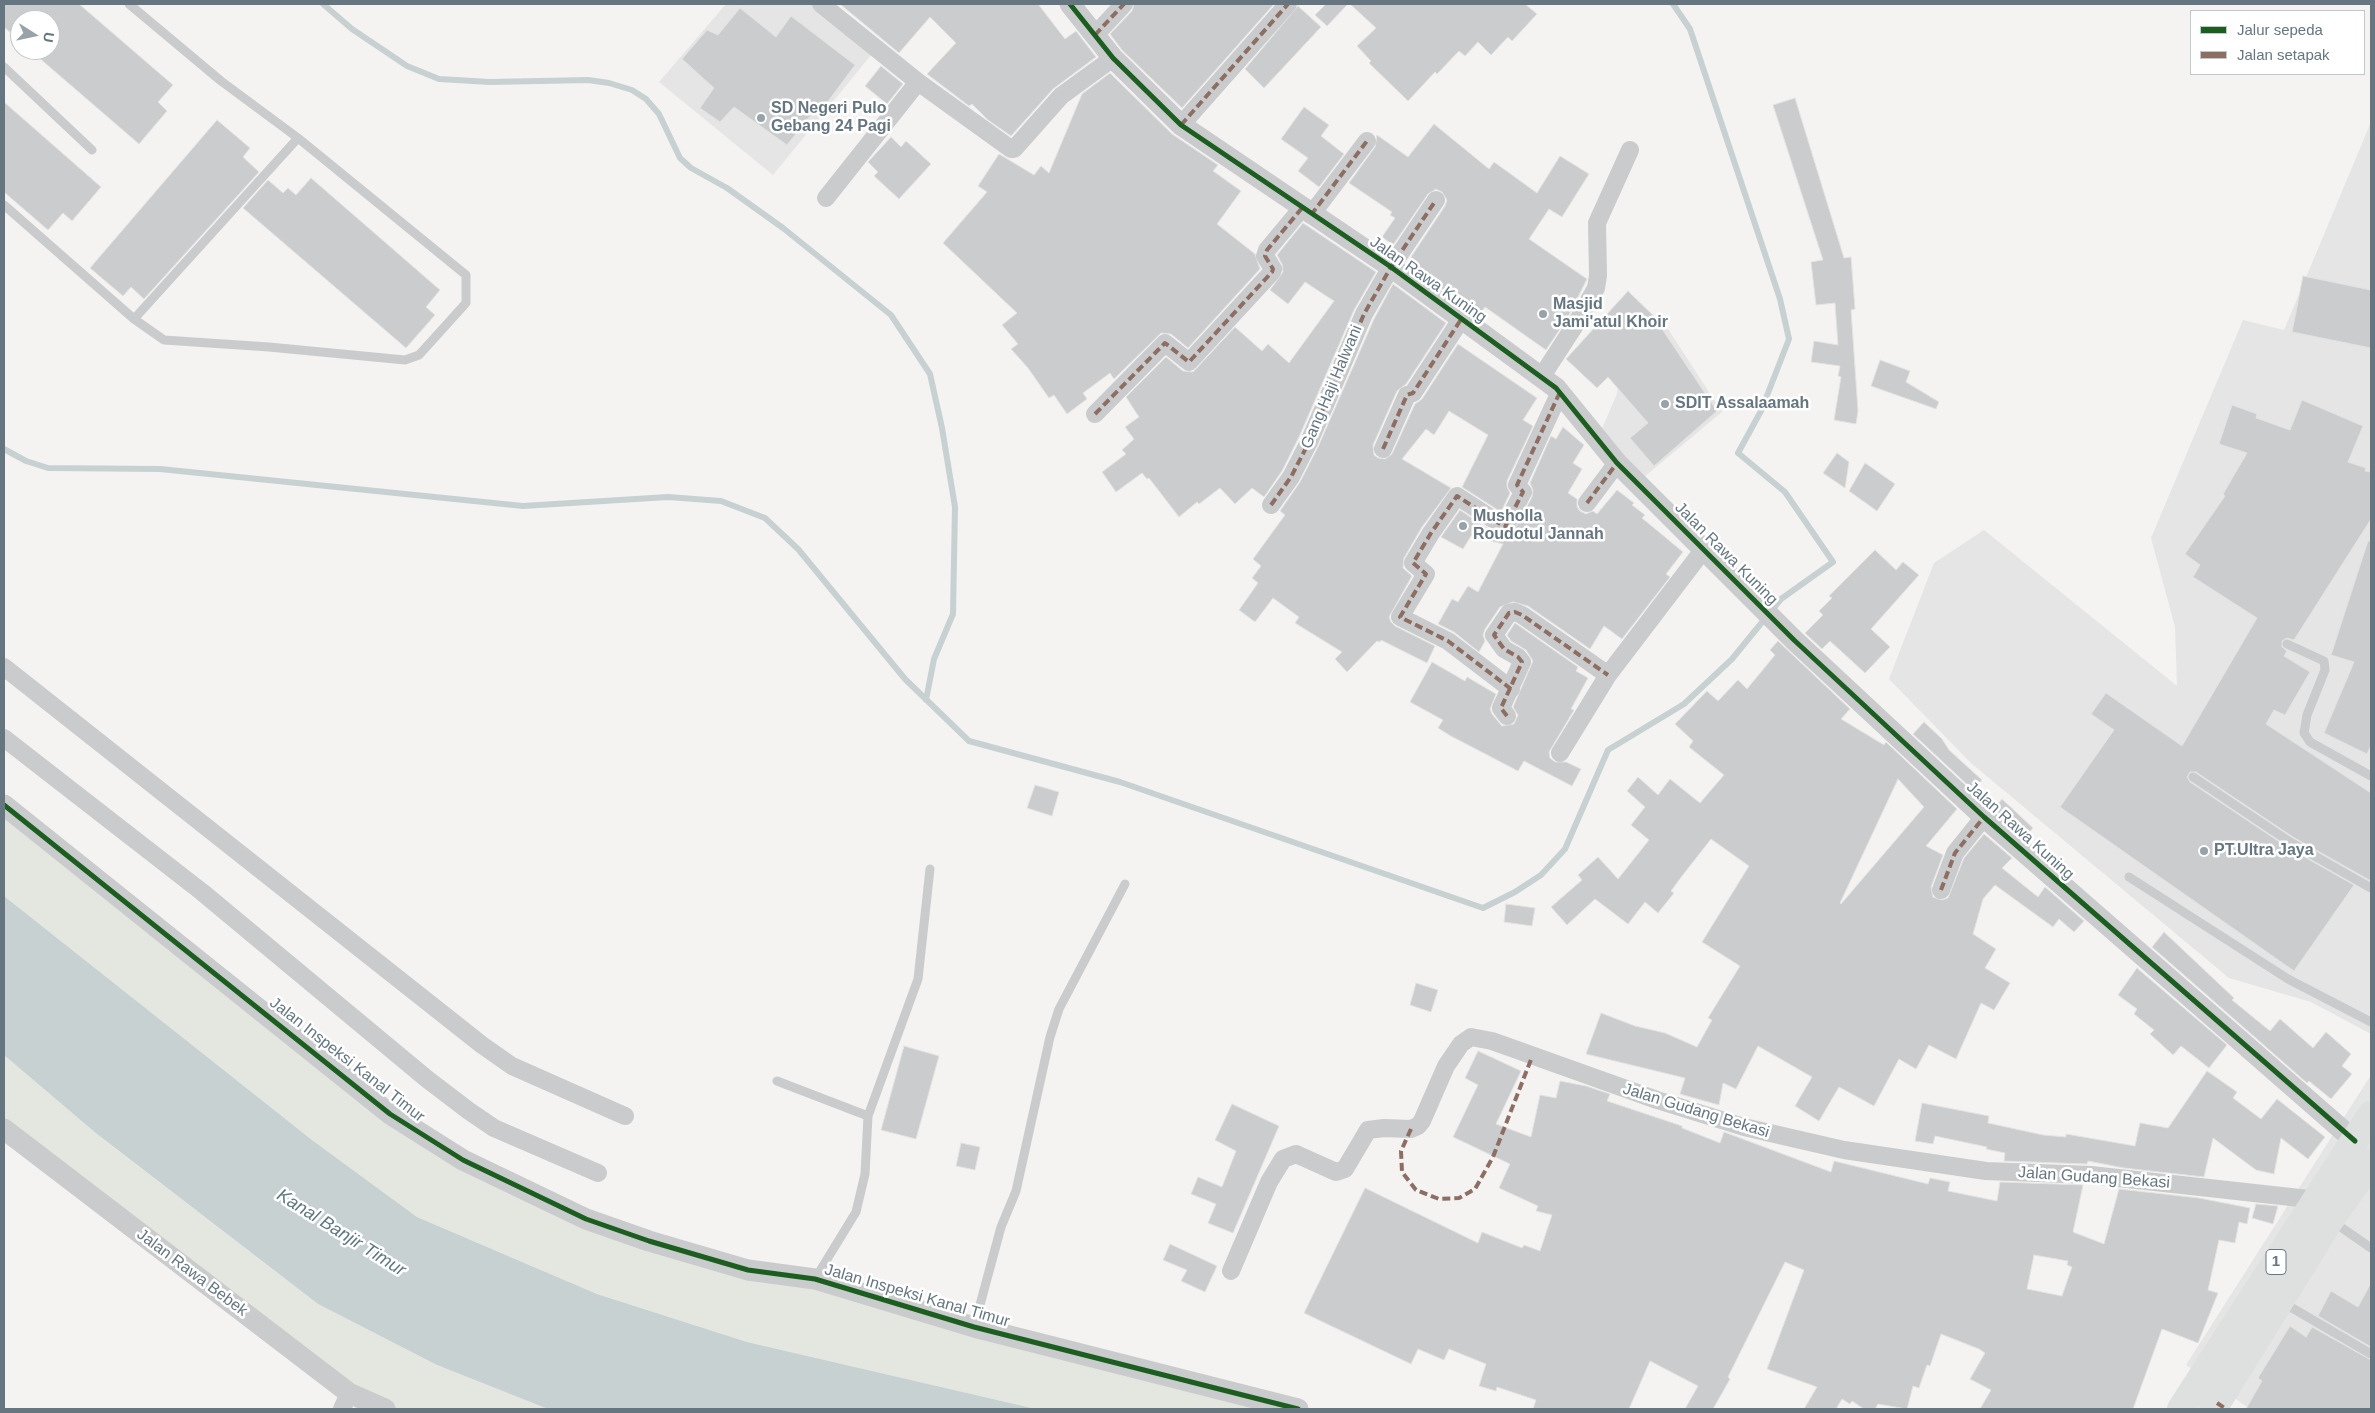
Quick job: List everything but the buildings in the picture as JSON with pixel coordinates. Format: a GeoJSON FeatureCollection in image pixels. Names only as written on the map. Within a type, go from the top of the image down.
{"type":"FeatureCollection","features":[{"type":"Feature","properties":{"kind":"highway","name":"1"},"geometry":{"type":"LineString","coordinates":[[2218,1407],[2282,1302],[2324,1210],[2363,1151],[2371,1115]]}},
{"type":"Feature","properties":{"kind":"highway","name":"1"},"geometry":{"type":"LineString","coordinates":[[2180,1409],[2294,1232],[2324,1210]]}},
{"type":"Feature","properties":{"kind":"street"},"geometry":{"type":"LineString","coordinates":[[821,4],[918,82],[1010,149],[1014,149],[1061,96],[1113,58]]}},
{"type":"Feature","properties":{"kind":"street","name":"Jalan Rawa Kuning"},"geometry":{"type":"LineString","coordinates":[[1070,4],[1113,58],[1181,125],[1391,267],[1542,376],[1560,392],[1617,463],[1794,640],[1984,817],[2363,1151]]}},
{"type":"Feature","properties":{"kind":"street"},"geometry":{"type":"LineString","coordinates":[[1095,35],[1124,4]]}},
{"type":"Feature","properties":{"kind":"street"},"geometry":{"type":"LineString","coordinates":[[1181,125],[1288,4]]}},
{"type":"Feature","properties":{"kind":"street"},"geometry":{"type":"LineString","coordinates":[[826,198],[918,82]]}},
{"type":"Feature","properties":{"kind":"street"},"geometry":{"type":"LineString","coordinates":[[1094,414],[1165,344],[1189,362],[1273,271],[1265,256],[1267,250],[1307,212],[1367,141]]}},
{"type":"Feature","properties":{"kind":"street"},"geometry":{"type":"LineString","coordinates":[[1542,376],[1577,322],[1596,288],[1598,276],[1598,223],[1630,150]]}},
{"type":"Feature","properties":{"kind":"street","name":"Gang Haji Halwani"},"geometry":{"type":"LineString","coordinates":[[1271,505],[1297,466],[1364,314],[1391,267],[1436,200]]}},
{"type":"Feature","properties":{"kind":"street"},"geometry":{"type":"LineString","coordinates":[[1383,449],[1407,395],[1412,393],[1462,318]]}},
{"type":"Feature","properties":{"kind":"street"},"geometry":{"type":"LineString","coordinates":[[1511,689],[1448,641],[1400,617],[1426,574],[1413,563],[1430,533],[1457,496],[1505,527],[1523,492],[1517,485],[1560,392]]}},
{"type":"Feature","properties":{"kind":"street"},"geometry":{"type":"LineString","coordinates":[[1587,503],[1617,463]]}},
{"type":"Feature","properties":{"kind":"street"},"geometry":{"type":"LineString","coordinates":[[1560,753],[1608,675],[1704,549]]}},
{"type":"Feature","properties":{"kind":"street"},"geometry":{"type":"LineString","coordinates":[[1506,716],[1501,708],[1522,662],[1518,657],[1504,649],[1494,635],[1504,619],[1514,612],[1522,615],[1608,675]]}},
{"type":"Feature","properties":{"kind":"street"},"geometry":{"type":"LineString","coordinates":[[4,667],[482,1045],[512,1066],[625,1116]]}},
{"type":"Feature","properties":{"kind":"street"},"geometry":{"type":"LineString","coordinates":[[4,738],[202,892],[427,1079],[469,1111],[494,1128],[598,1173]]}},
{"type":"Feature","properties":{"kind":"street","name":"Jalan Inspeksi Kanal Timur"},"geometry":{"type":"LineString","coordinates":[[4,805],[390,1114],[463,1160],[586,1219],[643,1239],[748,1270],[815,1279],[974,1327],[1298,1409]]}},
{"type":"Feature","properties":{"kind":"street"},"geometry":{"type":"LineString","coordinates":[[1941,890],[1955,853],[1984,817]]}},
{"type":"Feature","properties":{"kind":"street","name":"Jalan Gudang Bekasi"},"geometry":{"type":"LineString","coordinates":[[1231,1271],[1269,1182],[1283,1159],[1296,1154],[1336,1172],[1345,1169],[1368,1130],[1384,1128],[1411,1129],[1418,1126],[1446,1066],[1461,1044],[1471,1038],[1492,1041],[1657,1100],[1782,1138],[1844,1150],[1986,1171],[2091,1175],[2324,1210]]}},
{"type":"Feature","properties":{"kind":"street","name":"Jalan Rawa Bebek"},"geometry":{"type":"LineString","coordinates":[[4,1129],[345,1401],[385,1409]]}},
{"type":"Feature","properties":{"kind":"lane"},"geometry":{"type":"LineString","coordinates":[[4,205],[134,319],[164,340],[269,347],[405,360],[419,355],[466,303],[466,275],[298,138],[221,81],[129,4]]}},
{"type":"Feature","properties":{"kind":"lane"},"geometry":{"type":"LineString","coordinates":[[4,67],[92,150]]}},
{"type":"Feature","properties":{"kind":"lane"},"geometry":{"type":"LineString","coordinates":[[134,319],[298,138]]}},
{"type":"Feature","properties":{"kind":"lane"},"geometry":{"type":"LineString","coordinates":[[2287,644],[2324,661],[2326,670],[2308,715],[2304,733],[2310,742],[2371,776]]}},
{"type":"Feature","properties":{"kind":"lane"},"geometry":{"type":"LineString","coordinates":[[2193,777],[2290,842],[2371,888]]}},
{"type":"Feature","properties":{"kind":"lane"},"geometry":{"type":"LineString","coordinates":[[815,1279],[856,1212],[864,1174],[868,1116],[918,979],[930,869]]}},
{"type":"Feature","properties":{"kind":"lane"},"geometry":{"type":"LineString","coordinates":[[2129,877],[2288,979],[2371,1022]]}},
{"type":"Feature","properties":{"kind":"lane"},"geometry":{"type":"LineString","coordinates":[[974,1327],[1001,1227],[1016,1192],[1050,1037],[1059,1009],[1125,884]]}},
{"type":"Feature","properties":{"kind":"lane"},"geometry":{"type":"LineString","coordinates":[[777,1081],[868,1116]]}},
{"type":"Feature","properties":{"kind":"lane"},"geometry":{"type":"LineString","coordinates":[[2324,1210],[2371,1248]]}},
{"type":"Feature","properties":{"kind":"lane"},"geometry":{"type":"LineString","coordinates":[[2282,1302],[2371,1354]]}},
{"type":"Feature","properties":{"kind":"shaded area","name":"SD Negeri Pulo Gebang 24 Pagi"},"geometry":{"type":"Polygon","coordinates":[[[726,4],[833,4],[880,44],[773,175],[659,82],[726,4]]]}},
{"type":"Feature","properties":{"kind":"shaded area"},"geometry":{"type":"Polygon","coordinates":[[[2371,122],[2371,1034],[2311,1002],[2229,978],[1971,763],[1889,679],[1934,563],[1984,530],[2177,686],[2175,627],[2151,538],[2243,320],[2284,330],[2371,122]]]}},
{"type":"Feature","properties":{"kind":"shaded area","name":"SDIT Assalaamah"},"geometry":{"type":"Polygon","coordinates":[[[1666,326],[1722,412],[1643,478],[1601,431],[1616,396],[1623,369],[1666,326]]]}},
{"type":"Feature","properties":{"kind":"shaded area"},"geometry":{"type":"Polygon","coordinates":[[[4,805],[390,1114],[630,1234],[1298,1409],[1036,1409],[747,1342],[597,1294],[417,1217],[312,1140],[4,896],[4,805]]]}},
{"type":"Feature","properties":{"kind":"shaded area"},"geometry":{"type":"Polygon","coordinates":[[[4,1055],[107,1142],[318,1304],[437,1365],[548,1409],[385,1409],[4,1127],[4,1055]]]}},
{"type":"Feature","properties":{"kind":"shaded area"},"geometry":{"type":"Polygon","coordinates":[[[2371,1075],[2371,1409],[2250,1409],[2186,1365],[2371,1075]]]}},
{"type":"Feature","properties":{"kind":"water","name":"Kanal Banjir Timur"},"geometry":{"type":"Polygon","coordinates":[[[4,896],[312,1140],[417,1217],[597,1294],[747,1342],[1036,1409],[548,1409],[437,1365],[318,1304],[97,1134],[4,1055],[4,896]]]}},
{"type":"Feature","properties":{"kind":"waterway"},"geometry":{"type":"LineString","coordinates":[[323,4],[352,29],[407,66],[439,79],[490,82],[588,80],[609,83],[632,90],[646,99],[659,114],[680,158],[691,168],[727,188],[783,228],[891,315],[930,374],[942,428],[955,507],[953,614],[934,659],[926,700]]}},
{"type":"Feature","properties":{"kind":"waterway"},"geometry":{"type":"LineString","coordinates":[[4,449],[26,461],[48,468],[160,469],[523,506],[668,497],[721,501],[765,518],[798,549],[905,679],[969,741],[1120,782],[1483,908],[1515,892],[1541,875],[1565,849],[1608,750],[1684,704],[1732,659],[1781,599],[1833,562],[1785,492],[1738,453],[1761,411],[1789,339],[1780,299],[1690,29],[1673,4]]}},
{"type":"Feature","properties":{"kind":"marked path"},"geometry":{"type":"LineString","coordinates":[[1095,35],[1124,4]]}},
{"type":"Feature","properties":{"kind":"marked path"},"geometry":{"type":"LineString","coordinates":[[1181,125],[1288,4]]}},
{"type":"Feature","properties":{"kind":"marked path"},"geometry":{"type":"LineString","coordinates":[[1311,215],[1367,141]]}},
{"type":"Feature","properties":{"kind":"marked path"},"geometry":{"type":"LineString","coordinates":[[1271,505],[1291,477],[1309,442],[1364,314],[1391,267],[1436,200]]}},
{"type":"Feature","properties":{"kind":"marked path"},"geometry":{"type":"LineString","coordinates":[[1095,414],[1165,343],[1189,362],[1272,272],[1273,269],[1265,256],[1267,250],[1302,208]]}},
{"type":"Feature","properties":{"kind":"marked path"},"geometry":{"type":"LineString","coordinates":[[1383,449],[1407,395],[1413,393],[1462,318]]}},
{"type":"Feature","properties":{"kind":"marked path"},"geometry":{"type":"LineString","coordinates":[[1511,689],[1448,641],[1400,617],[1426,574],[1413,563],[1457,496],[1505,527],[1523,492],[1517,485],[1560,392]]}},
{"type":"Feature","properties":{"kind":"marked path"},"geometry":{"type":"LineString","coordinates":[[1587,503],[1617,463]]}},
{"type":"Feature","properties":{"kind":"marked path"},"geometry":{"type":"LineString","coordinates":[[1507,716],[1501,708],[1522,662],[1518,657],[1504,649],[1494,635],[1509,613],[1515,612],[1522,615],[1608,675]]}},
{"type":"Feature","properties":{"kind":"marked path"},"geometry":{"type":"LineString","coordinates":[[1941,890],[1955,853],[1984,817]]}},
{"type":"Feature","properties":{"kind":"marked path"},"geometry":{"type":"LineString","coordinates":[[1411,1129],[1401,1151],[1402,1172],[1416,1190],[1439,1199],[1459,1198],[1475,1189],[1493,1157],[1532,1057]]}},
{"type":"Feature","properties":{"kind":"marked path"},"geometry":{"type":"LineString","coordinates":[[2217,1403],[2226,1409]]}},
{"type":"Feature","properties":{"kind":"cycle path"},"geometry":{"type":"LineString","coordinates":[[1070,4],[1113,58],[1181,125],[1391,267],[1556,388],[1617,463],[1794,640],[1984,817],[2355,1141]]}},
{"type":"Feature","properties":{"kind":"cycle path"},"geometry":{"type":"LineString","coordinates":[[4,805],[390,1114],[463,1160],[586,1219],[649,1241],[748,1270],[815,1279],[974,1327],[1298,1409]]}},
{"type":"Feature","properties":{"kind":"place","name":"SD Negeri Pulo Gebang 24 Pagi"},"geometry":{"type":"Point","coordinates":[761,118]}},
{"type":"Feature","properties":{"kind":"place","name":"Masjid Jami'atul Khoir"},"geometry":{"type":"Point","coordinates":[1543,314]}},
{"type":"Feature","properties":{"kind":"place","name":"SDIT Assalaamah"},"geometry":{"type":"Point","coordinates":[1665,404]}},
{"type":"Feature","properties":{"kind":"place","name":"Musholla Roudotul Jannah"},"geometry":{"type":"Point","coordinates":[1463,526]}},
{"type":"Feature","properties":{"kind":"place","name":"PT.Ultra Jaya"},"geometry":{"type":"Point","coordinates":[2204,851]}}]}
